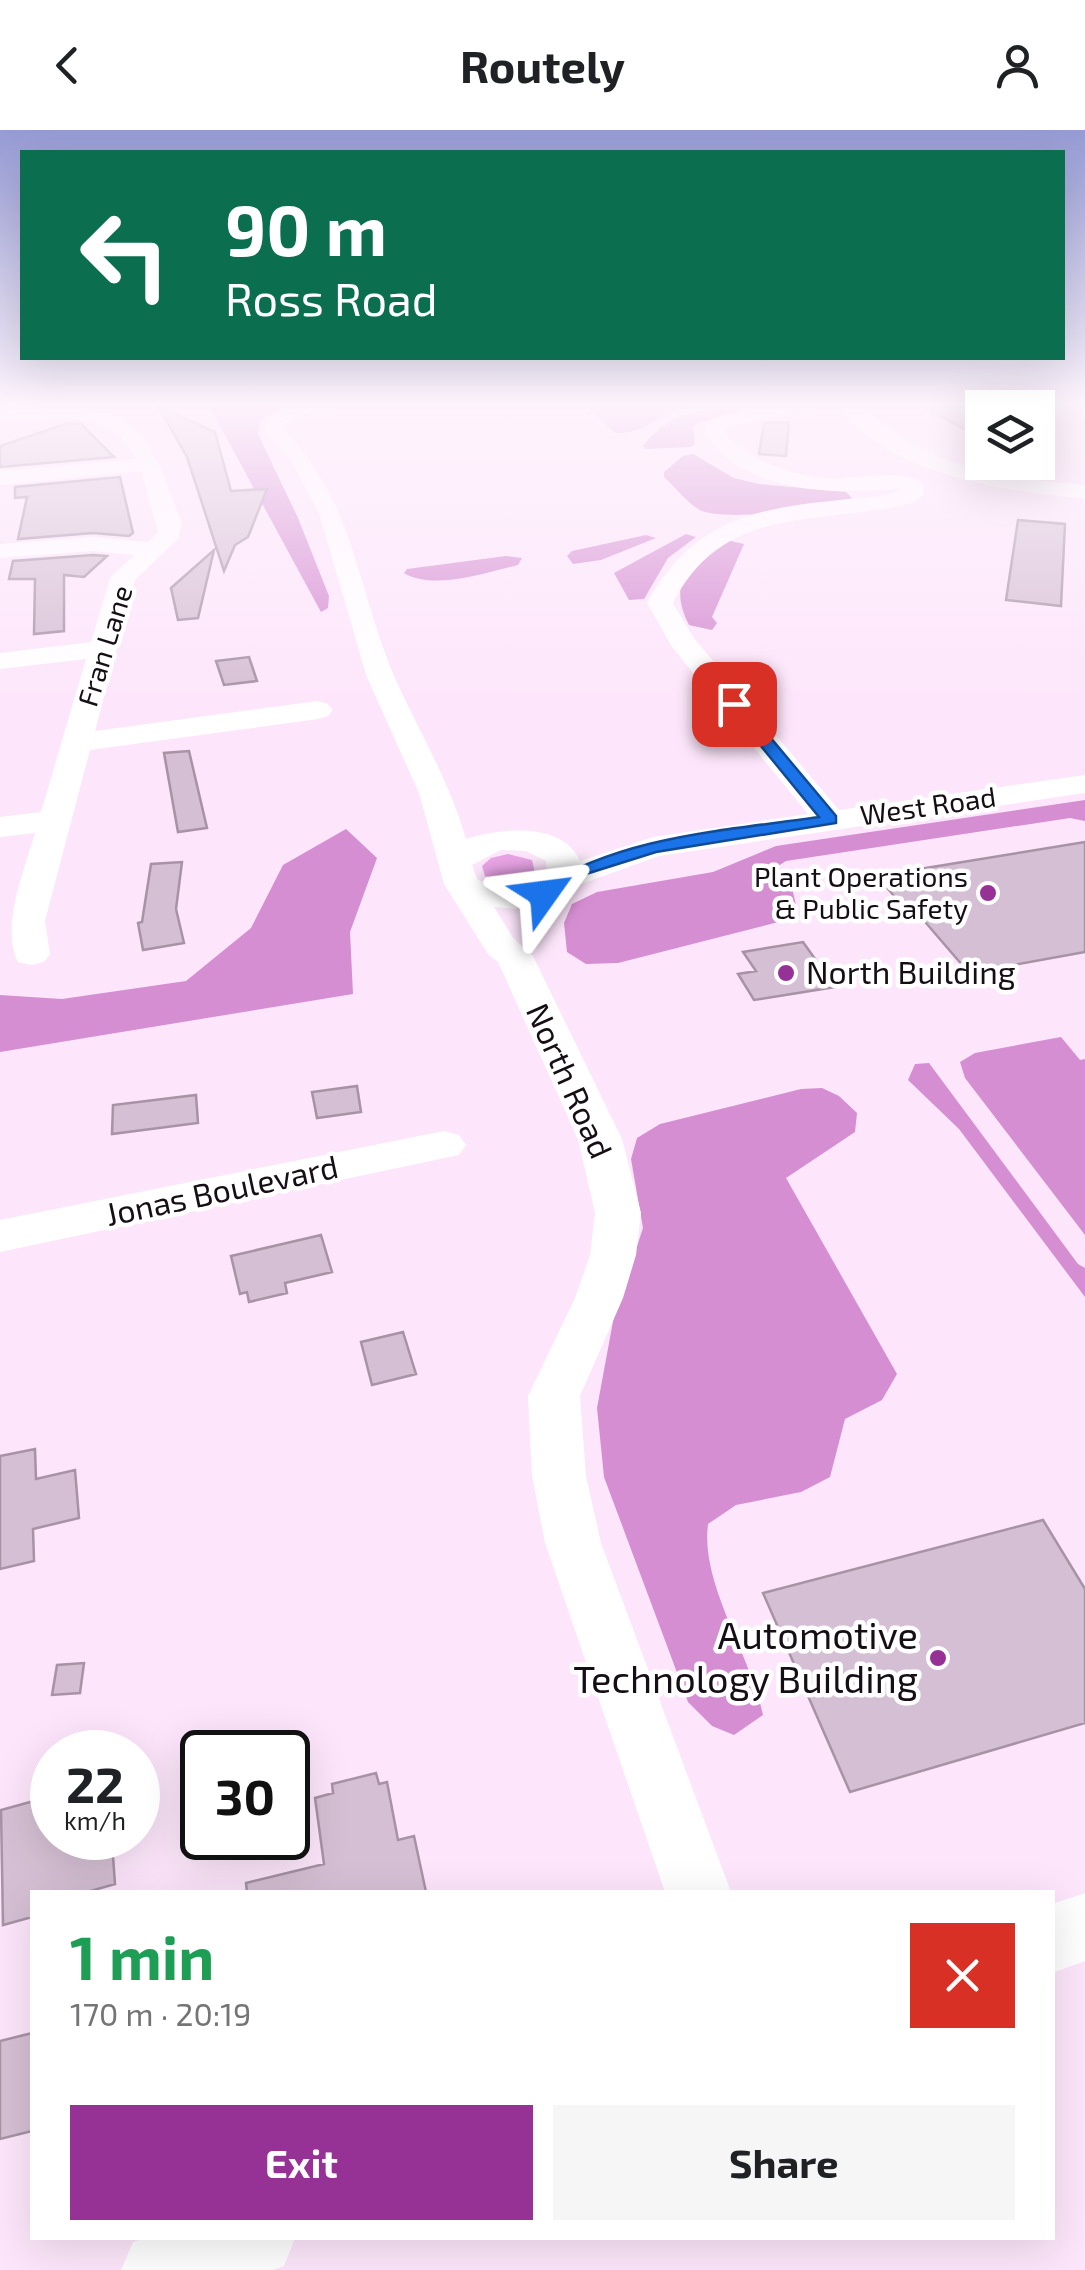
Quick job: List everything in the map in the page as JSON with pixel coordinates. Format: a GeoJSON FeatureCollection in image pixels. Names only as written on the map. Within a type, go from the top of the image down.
{"type":"FeatureCollection","features":[{"type":"Feature","properties":{"kind":"street","name":"Fran Lane"},"geometry":{"type":"LineString","coordinates":[[31,954],[27,922],[122,578],[170,534],[162,502]]}},
{"type":"Feature","properties":{"kind":"street","name":"North Road"},"geometry":{"type":"LineString","coordinates":[[323,502],[344,548],[379,672],[448,828],[458,876],[502,946],[514,956],[600,1139],[618,1213],[613,1255],[599,1298],[554,1396],[562,1493],[573,1544],[697,1890]]}},
{"type":"Feature","properties":{"kind":"street"},"geometry":{"type":"LineString","coordinates":[[830,820],[682,641],[660,603],[671,575],[695,550],[730,530],[784,514],[877,502]]}},
{"type":"Feature","properties":{"kind":"street"},"geometry":{"type":"LineString","coordinates":[[0,551],[93,544],[150,550]]}},
{"type":"Feature","properties":{"kind":"street"},"geometry":{"type":"LineString","coordinates":[[0,661],[104,650]]}},
{"type":"Feature","properties":{"kind":"street"},"geometry":{"type":"LineString","coordinates":[[76,742],[318,710]]}},
{"type":"Feature","properties":{"kind":"street","name":"West Road"},"geometry":{"type":"LineString","coordinates":[[524,841],[654,847],[1085,784]]}},
{"type":"Feature","properties":{"kind":"street","name":"North Road"},"geometry":{"type":"LineString","coordinates":[[432,786],[469,817],[524,841]]}},
{"type":"Feature","properties":{"kind":"street"},"geometry":{"type":"LineString","coordinates":[[0,827],[58,820]]}},
{"type":"Feature","properties":{"kind":"street"},"geometry":{"type":"LineString","coordinates":[[458,876],[469,849],[524,841],[562,857],[566,866],[532,910],[514,956]]}},
{"type":"Feature","properties":{"kind":"street","name":"West Road"},"geometry":{"type":"LineString","coordinates":[[458,876],[473,892],[503,899],[554,885],[654,847]]}},
{"type":"Feature","properties":{"kind":"street","name":"Jonas Boulevard"},"geometry":{"type":"LineString","coordinates":[[0,1236],[444,1145]]}},
{"type":"Feature","properties":{"kind":"street"},"geometry":{"type":"LineString","coordinates":[[1055,1938],[1085,1928]]}},
{"type":"Feature","properties":{"kind":"street"},"geometry":{"type":"LineString","coordinates":[[160,2270],[250,2240]]}},
{"type":"Feature","properties":{"kind":"shaded area"},"geometry":{"type":"Polygon","coordinates":[[[261,502],[290,502],[329,596],[328,608],[321,612],[261,502]]]}},
{"type":"Feature","properties":{"kind":"shaded area"},"geometry":{"type":"Polygon","coordinates":[[[690,502],[840,502],[775,513],[728,515],[690,502]]]}},
{"type":"Feature","properties":{"kind":"shaded area"},"geometry":{"type":"Polygon","coordinates":[[[686,534],[696,537],[668,558],[644,599],[629,600],[614,573],[686,534]]]}},
{"type":"Feature","properties":{"kind":"shaded area"},"geometry":{"type":"Polygon","coordinates":[[[646,535],[656,538],[601,560],[573,564],[567,556],[572,551],[646,535]]]}},
{"type":"Feature","properties":{"kind":"shaded area"},"geometry":{"type":"Polygon","coordinates":[[[726,540],[744,544],[712,617],[717,623],[712,630],[689,625],[680,597],[685,575],[726,540]]]}},
{"type":"Feature","properties":{"kind":"shaded area"},"geometry":{"type":"Polygon","coordinates":[[[506,556],[522,558],[518,565],[445,580],[404,573],[407,569],[506,556]]]}},
{"type":"Feature","properties":{"kind":"shaded area"},"geometry":{"type":"Polygon","coordinates":[[[1085,800],[1085,821],[1070,818],[786,861],[778,866],[792,888],[797,909],[790,919],[618,963],[586,964],[567,952],[564,923],[572,904],[597,892],[713,872],[776,846],[1085,800]]]}},
{"type":"Feature","properties":{"kind":"shaded area"},"geometry":{"type":"Polygon","coordinates":[[[346,829],[377,858],[350,932],[353,994],[0,1052],[0,995],[62,999],[186,981],[251,928],[283,865],[346,829]]]}},
{"type":"Feature","properties":{"kind":"shaded area"},"geometry":{"type":"Polygon","coordinates":[[[508,854],[532,860],[535,873],[511,883],[485,876],[482,866],[491,858],[508,854]]]}},
{"type":"Feature","properties":{"kind":"shaded area"},"geometry":{"type":"Polygon","coordinates":[[[1061,1037],[1080,1060],[1085,1059],[1085,1235],[965,1078],[960,1062],[975,1053],[1061,1037]]]}},
{"type":"Feature","properties":{"kind":"shaded area"},"geometry":{"type":"Polygon","coordinates":[[[929,1063],[1078,1264],[1085,1268],[1085,1297],[959,1129],[908,1080],[915,1064],[929,1063]]]}},
{"type":"Feature","properties":{"kind":"shaded area"},"geometry":{"type":"Polygon","coordinates":[[[822,1088],[839,1096],[857,1113],[855,1132],[786,1178],[897,1374],[882,1400],[845,1419],[830,1477],[801,1492],[736,1505],[708,1524],[711,1570],[763,1715],[734,1735],[712,1726],[688,1702],[604,1477],[597,1408],[614,1316],[643,1228],[631,1159],[637,1138],[660,1124],[801,1089],[822,1088]]]}},
{"type":"Feature","properties":{"kind":"building"},"geometry":{"type":"Polygon","coordinates":[[[26,502],[126,502],[133,533],[129,536],[93,533],[18,539],[26,502]]]}},
{"type":"Feature","properties":{"kind":"building"},"geometry":{"type":"Polygon","coordinates":[[[202,502],[262,502],[248,537],[235,545],[224,571],[202,502]]]}},
{"type":"Feature","properties":{"kind":"building"},"geometry":{"type":"Polygon","coordinates":[[[1018,520],[1065,524],[1061,606],[1006,600],[1018,520]]]}},
{"type":"Feature","properties":{"kind":"building"},"geometry":{"type":"Polygon","coordinates":[[[214,550],[198,618],[178,620],[171,588],[214,550]]]}},
{"type":"Feature","properties":{"kind":"building"},"geometry":{"type":"Polygon","coordinates":[[[107,556],[84,577],[64,575],[64,631],[34,634],[35,579],[9,579],[13,561],[107,556]]]}},
{"type":"Feature","properties":{"kind":"building"},"geometry":{"type":"Polygon","coordinates":[[[249,657],[257,681],[224,685],[216,661],[249,657]]]}},
{"type":"Feature","properties":{"kind":"building"},"geometry":{"type":"Polygon","coordinates":[[[189,751],[207,828],[178,832],[164,753],[189,751]]]}},
{"type":"Feature","properties":{"kind":"building","name":"Plant Operations & Public Safety"},"geometry":{"type":"Polygon","coordinates":[[[1085,842],[1085,952],[969,973],[914,909],[906,910],[877,876],[1085,842]]]}},
{"type":"Feature","properties":{"kind":"building"},"geometry":{"type":"Polygon","coordinates":[[[182,862],[176,909],[184,943],[143,950],[138,923],[142,922],[151,864],[182,862]]]}},
{"type":"Feature","properties":{"kind":"building","name":"North Building"},"geometry":{"type":"Polygon","coordinates":[[[803,942],[835,987],[754,1000],[738,974],[756,971],[743,952],[803,942]]]}},
{"type":"Feature","properties":{"kind":"building"},"geometry":{"type":"Polygon","coordinates":[[[357,1086],[361,1112],[317,1118],[312,1092],[357,1086]]]}},
{"type":"Feature","properties":{"kind":"building"},"geometry":{"type":"Polygon","coordinates":[[[196,1095],[198,1123],[112,1134],[113,1105],[196,1095]]]}},
{"type":"Feature","properties":{"kind":"building"},"geometry":{"type":"Polygon","coordinates":[[[321,1235],[332,1272],[285,1283],[287,1293],[249,1302],[247,1292],[240,1294],[231,1256],[321,1235]]]}},
{"type":"Feature","properties":{"kind":"building"},"geometry":{"type":"Polygon","coordinates":[[[403,1332],[416,1374],[372,1385],[361,1342],[403,1332]]]}},
{"type":"Feature","properties":{"kind":"building"},"geometry":{"type":"Polygon","coordinates":[[[35,1449],[36,1479],[75,1470],[79,1518],[33,1529],[34,1561],[0,1569],[0,1456],[35,1449]]]}},
{"type":"Feature","properties":{"kind":"building","name":"Automotive Technology Building"},"geometry":{"type":"Polygon","coordinates":[[[1043,1520],[1085,1589],[1085,1723],[850,1792],[763,1593],[1043,1520]]]}},
{"type":"Feature","properties":{"kind":"building"},"geometry":{"type":"Polygon","coordinates":[[[84,1663],[80,1693],[52,1695],[57,1665],[84,1663]]]}},
{"type":"Feature","properties":{"kind":"building"},"geometry":{"type":"Polygon","coordinates":[[[376,1773],[379,1784],[387,1782],[398,1840],[414,1836],[426,1890],[247,1890],[246,1883],[324,1864],[315,1798],[333,1793],[332,1784],[376,1773]]]}},
{"type":"Feature","properties":{"kind":"building"},"geometry":{"type":"Polygon","coordinates":[[[30,1802],[30,1860],[113,1860],[115,1884],[94,1890],[30,1890],[30,1918],[3,1925],[1,1810],[30,1802]]]}},
{"type":"Feature","properties":{"kind":"building"},"geometry":{"type":"Polygon","coordinates":[[[30,2034],[30,2132],[0,2139],[0,2041],[30,2034]]]}},
{"type":"Feature","properties":{"kind":"place","name":"Plant Operations & Public Safety"},"geometry":{"type":"Point","coordinates":[988,893]}},
{"type":"Feature","properties":{"kind":"place","name":"North Building"},"geometry":{"type":"Point","coordinates":[786,973]}},
{"type":"Feature","properties":{"kind":"place","name":"Automotive Technology Building"},"geometry":{"type":"Point","coordinates":[938,1658]}},
{"type":"Feature","properties":{"kind":"route"},"geometry":{"type":"LineString","coordinates":[[544,894],[580,871],[654,847],[830,820],[734,704]]}}]}
